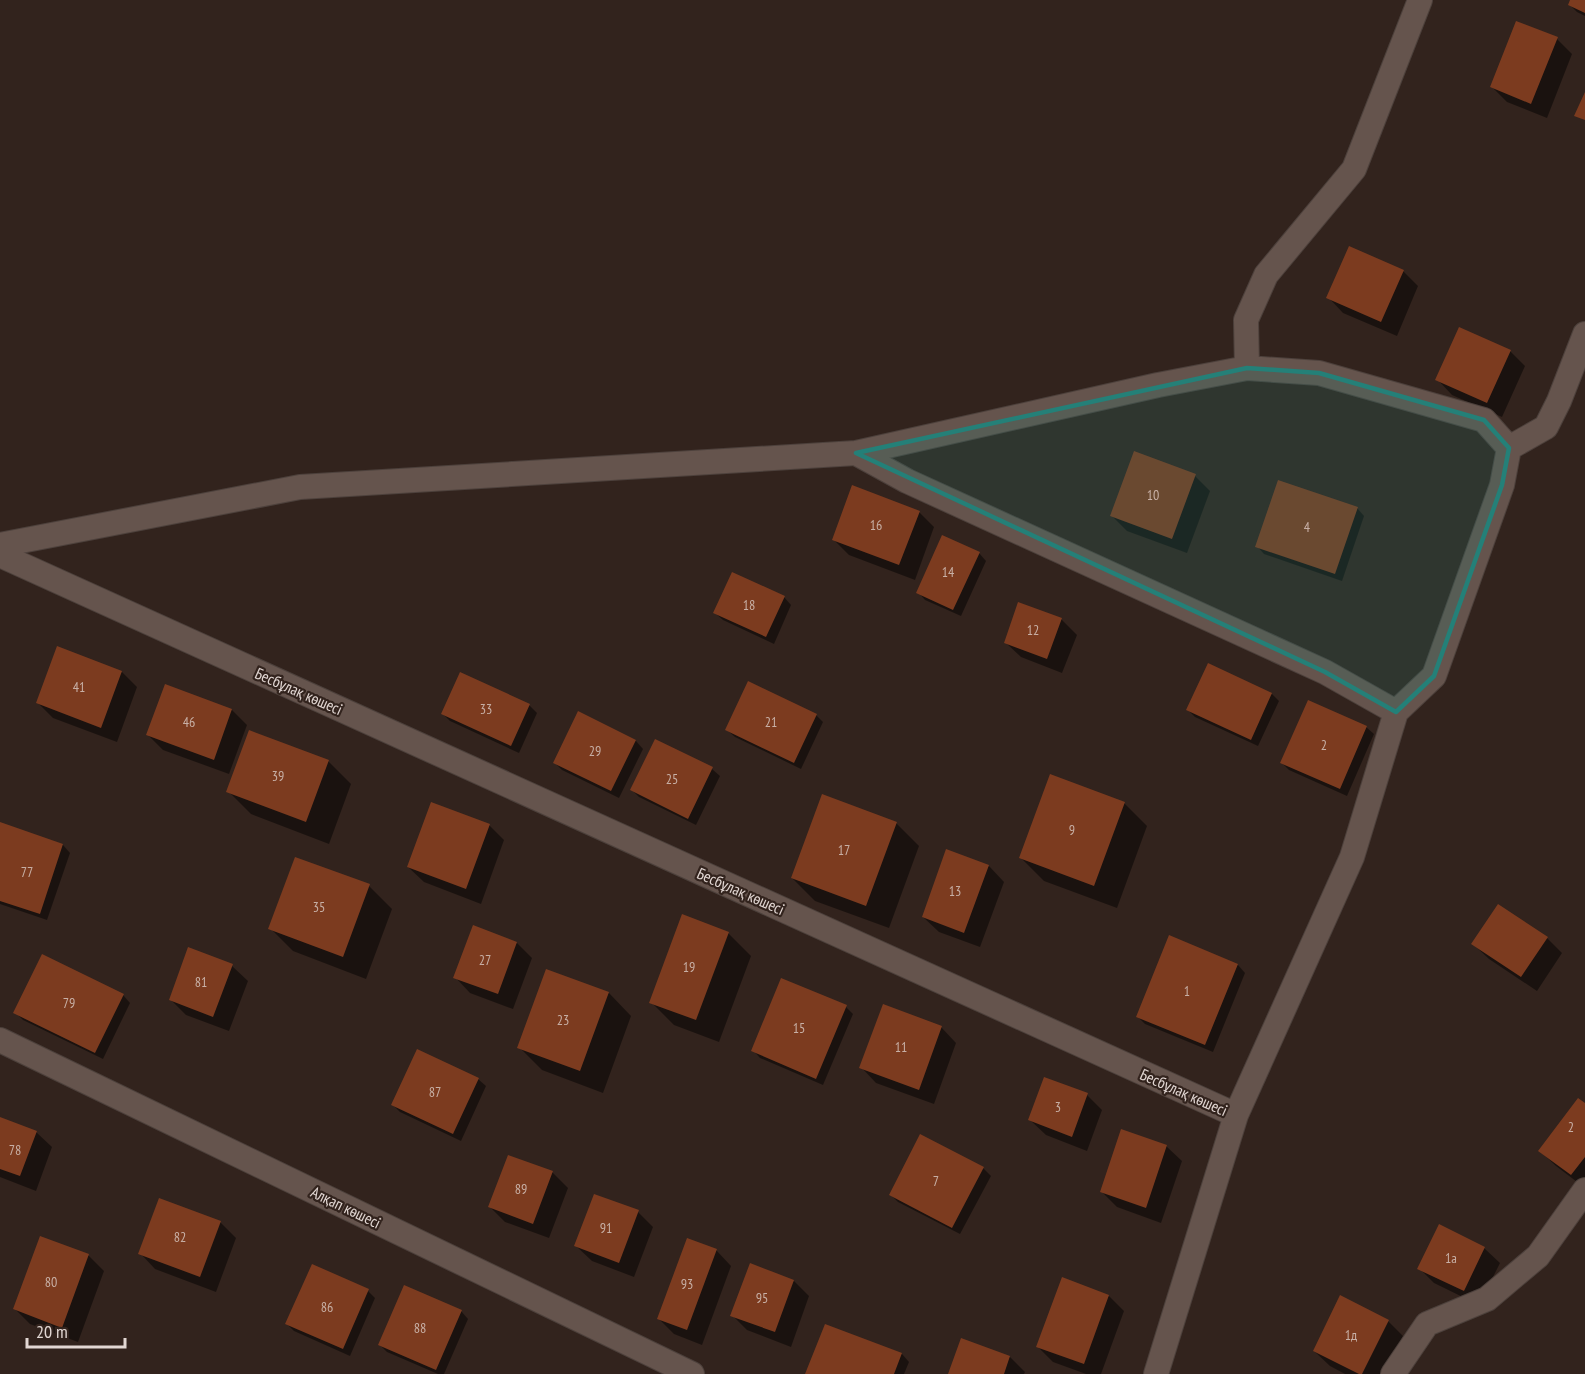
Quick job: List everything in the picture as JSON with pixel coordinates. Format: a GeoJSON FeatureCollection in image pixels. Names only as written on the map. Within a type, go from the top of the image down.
{"type":"FeatureCollection","features":[{"type":"Feature","properties":{"kind":"street"},"geometry":{"type":"LineString","coordinates":[[1247,368],[1246,320],[1266,275],[1354,169],[1420,0]]}},
{"type":"Feature","properties":{"kind":"street"},"geometry":{"type":"LineString","coordinates":[[1236,1115],[1352,857],[1396,712],[1434,676],[1502,485],[1509,448],[1546,427],[1559,401],[1585,334]]}},
{"type":"Feature","properties":{"kind":"street"},"geometry":{"type":"LineString","coordinates":[[0,545],[300,487],[856,453],[1158,385],[1247,368],[1319,373],[1484,420],[1509,448]]}},
{"type":"Feature","properties":{"kind":"street"},"geometry":{"type":"LineString","coordinates":[[856,453],[907,481],[1325,672],[1396,712]]}},
{"type":"Feature","properties":{"kind":"street","name":"Бесбұлақ көшесі"},"geometry":{"type":"LineString","coordinates":[[0,555],[1236,1115],[1156,1374]]}},
{"type":"Feature","properties":{"kind":"street","name":"Алқап көшесі"},"geometry":{"type":"LineString","coordinates":[[0,1040],[692,1374]]}},
{"type":"Feature","properties":{"kind":"street"},"geometry":{"type":"LineString","coordinates":[[1394,1374],[1427,1324],[1487,1299],[1538,1256],[1585,1190]]}},
{"type":"Feature","properties":{"kind":"highlighted area"},"geometry":{"type":"Polygon","coordinates":[[[1247,368],[1319,373],[1484,420],[1509,448],[1502,485],[1434,676],[1396,712],[1325,672],[856,453],[1247,368]]]}},
{"type":"Feature","properties":{"kind":"building"},"geometry":{"type":"Polygon","coordinates":[[[1570,0],[1585,0],[1585,13],[1568,5],[1570,0]]]}},
{"type":"Feature","properties":{"kind":"building"},"geometry":{"type":"Polygon","coordinates":[[[1516,21],[1558,37],[1531,104],[1490,87],[1516,21]]]}},
{"type":"Feature","properties":{"kind":"building"},"geometry":{"type":"Polygon","coordinates":[[[1585,92],[1585,120],[1574,116],[1585,92]]]}},
{"type":"Feature","properties":{"kind":"building"},"geometry":{"type":"Polygon","coordinates":[[[1349,246],[1404,270],[1381,322],[1326,298],[1349,246]]]}},
{"type":"Feature","properties":{"kind":"building"},"geometry":{"type":"Polygon","coordinates":[[[1459,327],[1511,350],[1487,403],[1435,380],[1459,327]]]}},
{"type":"Feature","properties":{"kind":"building"},"geometry":{"type":"Polygon","coordinates":[[[1134,451],[1196,474],[1172,539],[1110,516],[1134,451]]]}},
{"type":"Feature","properties":{"kind":"building"},"geometry":{"type":"Polygon","coordinates":[[[1278,480],[1358,507],[1335,574],[1255,547],[1278,480]]]}},
{"type":"Feature","properties":{"kind":"building"},"geometry":{"type":"Polygon","coordinates":[[[852,485],[920,511],[899,565],[832,540],[852,485]]]}},
{"type":"Feature","properties":{"kind":"building"},"geometry":{"type":"Polygon","coordinates":[[[942,535],[980,552],[953,610],[916,593],[942,535]]]}},
{"type":"Feature","properties":{"kind":"building"},"geometry":{"type":"Polygon","coordinates":[[[732,572],[785,596],[766,637],[713,613],[732,572]]]}},
{"type":"Feature","properties":{"kind":"building"},"geometry":{"type":"Polygon","coordinates":[[[1018,602],[1062,618],[1047,659],[1004,643],[1018,602]]]}},
{"type":"Feature","properties":{"kind":"building"},"geometry":{"type":"Polygon","coordinates":[[[57,646],[122,671],[101,728],[36,703],[57,646]]]}},
{"type":"Feature","properties":{"kind":"building"},"geometry":{"type":"Polygon","coordinates":[[[1208,663],[1272,693],[1251,740],[1186,710],[1208,663]]]}},
{"type":"Feature","properties":{"kind":"building"},"geometry":{"type":"Polygon","coordinates":[[[460,672],[530,704],[511,746],[441,714],[460,672]]]}},
{"type":"Feature","properties":{"kind":"building"},"geometry":{"type":"Polygon","coordinates":[[[748,681],[817,714],[794,763],[725,730],[748,681]]]}},
{"type":"Feature","properties":{"kind":"building"},"geometry":{"type":"Polygon","coordinates":[[[165,684],[232,709],[214,760],[146,735],[165,684]]]}},
{"type":"Feature","properties":{"kind":"building"},"geometry":{"type":"Polygon","coordinates":[[[1308,700],[1367,726],[1340,789],[1280,763],[1308,700]]]}},
{"type":"Feature","properties":{"kind":"building"},"geometry":{"type":"Polygon","coordinates":[[[578,711],[636,740],[611,791],[553,763],[578,711]]]}},
{"type":"Feature","properties":{"kind":"building"},"geometry":{"type":"Polygon","coordinates":[[[249,730],[329,760],[306,822],[226,792],[249,730]]]}},
{"type":"Feature","properties":{"kind":"building"},"geometry":{"type":"Polygon","coordinates":[[[655,739],[713,767],[688,819],[630,790],[655,739]]]}},
{"type":"Feature","properties":{"kind":"building"},"geometry":{"type":"Polygon","coordinates":[[[1050,774],[1125,802],[1094,886],[1019,858],[1050,774]]]}},
{"type":"Feature","properties":{"kind":"building"},"geometry":{"type":"Polygon","coordinates":[[[822,794],[897,822],[866,906],[791,878],[822,794]]]}},
{"type":"Feature","properties":{"kind":"building"},"geometry":{"type":"Polygon","coordinates":[[[431,802],[490,824],[466,889],[407,867],[431,802]]]}},
{"type":"Feature","properties":{"kind":"building"},"geometry":{"type":"Polygon","coordinates":[[[0,822],[63,844],[40,914],[0,901],[0,822]]]}},
{"type":"Feature","properties":{"kind":"building"},"geometry":{"type":"Polygon","coordinates":[[[946,849],[989,865],[964,933],[922,917],[946,849]]]}},
{"type":"Feature","properties":{"kind":"building"},"geometry":{"type":"Polygon","coordinates":[[[295,857],[370,884],[343,957],[268,929],[295,857]]]}},
{"type":"Feature","properties":{"kind":"building"},"geometry":{"type":"Polygon","coordinates":[[[1498,904],[1548,937],[1521,977],[1471,944],[1498,904]]]}},
{"type":"Feature","properties":{"kind":"building"},"geometry":{"type":"Polygon","coordinates":[[[682,914],[729,932],[696,1020],[649,1003],[682,914]]]}},
{"type":"Feature","properties":{"kind":"building"},"geometry":{"type":"Polygon","coordinates":[[[473,925],[517,942],[498,994],[453,978],[473,925]]]}},
{"type":"Feature","properties":{"kind":"building"},"geometry":{"type":"Polygon","coordinates":[[[1169,935],[1238,964],[1205,1045],[1136,1017],[1169,935]]]}},
{"type":"Feature","properties":{"kind":"building"},"geometry":{"type":"Polygon","coordinates":[[[188,947],[233,964],[213,1017],[169,1000],[188,947]]]}},
{"type":"Feature","properties":{"kind":"building"},"geometry":{"type":"Polygon","coordinates":[[[42,954],[124,994],[95,1053],[13,1013],[42,954]]]}},
{"type":"Feature","properties":{"kind":"building"},"geometry":{"type":"Polygon","coordinates":[[[546,969],[609,992],[580,1071],[517,1048],[546,969]]]}},
{"type":"Feature","properties":{"kind":"building"},"geometry":{"type":"Polygon","coordinates":[[[781,978],[847,1005],[816,1079],[751,1051],[781,978]]]}},
{"type":"Feature","properties":{"kind":"building"},"geometry":{"type":"Polygon","coordinates":[[[883,1004],[942,1026],[919,1090],[859,1068],[883,1004]]]}},
{"type":"Feature","properties":{"kind":"building"},"geometry":{"type":"Polygon","coordinates":[[[417,1049],[479,1078],[453,1134],[391,1105],[417,1049]]]}},
{"type":"Feature","properties":{"kind":"building"},"geometry":{"type":"Polygon","coordinates":[[[1044,1077],[1088,1093],[1072,1137],[1028,1120],[1044,1077]]]}},
{"type":"Feature","properties":{"kind":"building"},"geometry":{"type":"Polygon","coordinates":[[[1578,1098],[1585,1103],[1585,1157],[1571,1175],[1538,1151],[1578,1098]]]}},
{"type":"Feature","properties":{"kind":"building"},"geometry":{"type":"Polygon","coordinates":[[[0,1117],[37,1131],[20,1176],[0,1169],[0,1117]]]}},
{"type":"Feature","properties":{"kind":"building"},"geometry":{"type":"Polygon","coordinates":[[[1121,1129],[1167,1145],[1146,1208],[1100,1192],[1121,1129]]]}},
{"type":"Feature","properties":{"kind":"building"},"geometry":{"type":"Polygon","coordinates":[[[920,1134],[984,1167],[952,1228],[889,1195],[920,1134]]]}},
{"type":"Feature","properties":{"kind":"building"},"geometry":{"type":"Polygon","coordinates":[[[508,1155],[553,1171],[533,1224],[488,1207],[508,1155]]]}},
{"type":"Feature","properties":{"kind":"building"},"geometry":{"type":"Polygon","coordinates":[[[594,1194],[639,1210],[619,1263],[574,1246],[594,1194]]]}},
{"type":"Feature","properties":{"kind":"building"},"geometry":{"type":"Polygon","coordinates":[[[159,1198],[221,1221],[200,1277],[138,1254],[159,1198]]]}},
{"type":"Feature","properties":{"kind":"building"},"geometry":{"type":"Polygon","coordinates":[[[1439,1224],[1485,1247],[1464,1291],[1417,1269],[1439,1224]]]}},
{"type":"Feature","properties":{"kind":"building"},"geometry":{"type":"Polygon","coordinates":[[[40,1236],[89,1254],[62,1328],[13,1309],[40,1236]]]}},
{"type":"Feature","properties":{"kind":"building"},"geometry":{"type":"Polygon","coordinates":[[[687,1238],[717,1249],[687,1330],[657,1319],[687,1238]]]}},
{"type":"Feature","properties":{"kind":"building"},"geometry":{"type":"Polygon","coordinates":[[[750,1263],[794,1280],[775,1332],[730,1316],[750,1263]]]}},
{"type":"Feature","properties":{"kind":"building"},"geometry":{"type":"Polygon","coordinates":[[[312,1264],[369,1289],[343,1349],[285,1324],[312,1264]]]}},
{"type":"Feature","properties":{"kind":"building"},"geometry":{"type":"Polygon","coordinates":[[[1062,1277],[1109,1295],[1084,1364],[1036,1347],[1062,1277]]]}},
{"type":"Feature","properties":{"kind":"building"},"geometry":{"type":"Polygon","coordinates":[[[404,1285],[462,1310],[436,1370],[378,1345],[404,1285]]]}},
{"type":"Feature","properties":{"kind":"building"},"geometry":{"type":"Polygon","coordinates":[[[1340,1295],[1389,1320],[1362,1374],[1313,1351],[1340,1295]]]}},
{"type":"Feature","properties":{"kind":"building"},"geometry":{"type":"Polygon","coordinates":[[[825,1324],[902,1353],[894,1374],[805,1374],[825,1324]]]}},
{"type":"Feature","properties":{"kind":"building"},"geometry":{"type":"Polygon","coordinates":[[[961,1338],[1010,1356],[1004,1374],[948,1374],[961,1338]]]}}]}
